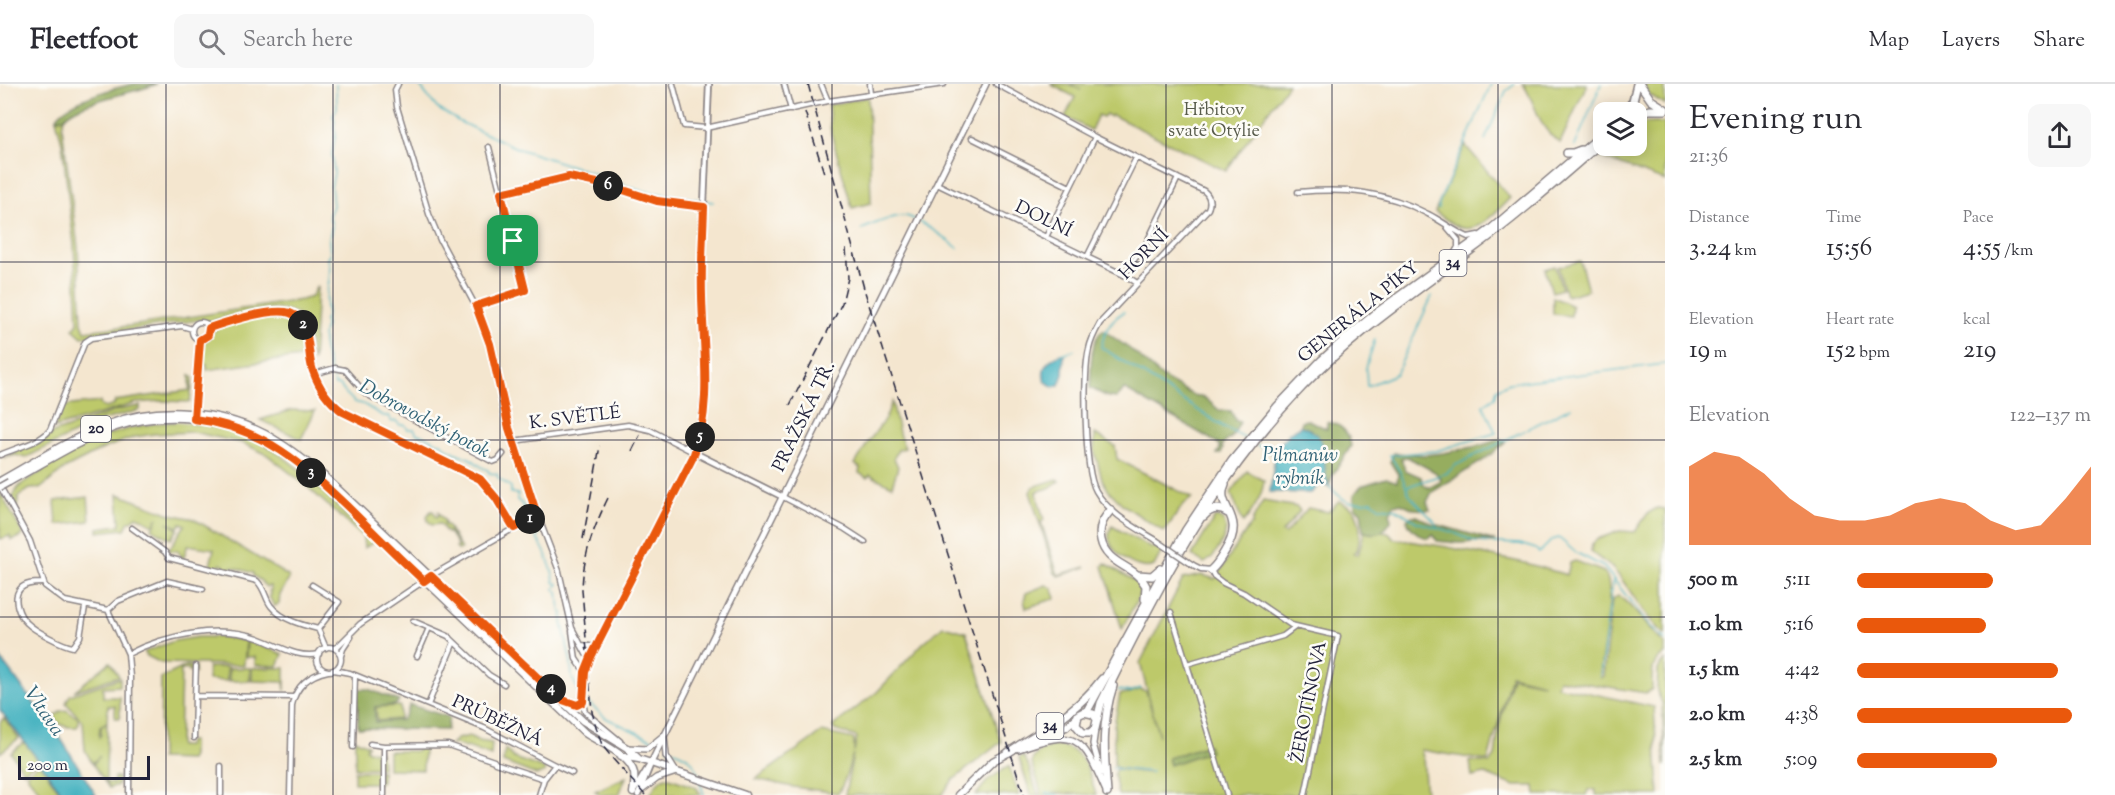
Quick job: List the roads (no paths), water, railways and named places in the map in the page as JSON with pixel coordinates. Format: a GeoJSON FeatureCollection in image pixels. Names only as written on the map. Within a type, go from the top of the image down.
{"type":"FeatureCollection","features":[{"type":"Feature","properties":{"kind":"highway"},"geometry":{"type":"LineString","coordinates":[[1638,84],[1651,100],[1665,110]]}},
{"type":"Feature","properties":{"kind":"highway"},"geometry":{"type":"LineString","coordinates":[[1632,102],[1638,84]]}},
{"type":"Feature","properties":{"kind":"highway"},"geometry":{"type":"LineString","coordinates":[[1647,111],[1665,110]]}},
{"type":"Feature","properties":{"kind":"highway","name":"GENERÁLA PÍKY"},"geometry":{"type":"LineString","coordinates":[[1097,719],[1099,707],[1142,610],[1174,550],[1207,495],[1299,382],[1378,312],[1490,230],[1593,143]]}},
{"type":"Feature","properties":{"kind":"highway"},"geometry":{"type":"LineString","coordinates":[[1560,171],[1565,155],[1587,148]]}},
{"type":"Feature","properties":{"kind":"highway","name":"GENERÁLA PÍKY"},"geometry":{"type":"LineString","coordinates":[[1258,432],[1302,386],[1350,342],[1382,315],[1500,228],[1593,149]]}},
{"type":"Feature","properties":{"kind":"highway","name":"GENERÁLA PÍKY"},"geometry":{"type":"LineString","coordinates":[[1087,711],[1119,661],[1190,532],[1245,448]]}},
{"type":"Feature","properties":{"kind":"highway"},"geometry":{"type":"LineString","coordinates":[[1211,570],[1232,540],[1234,528],[1222,492],[1231,471]]}},
{"type":"Feature","properties":{"kind":"highway"},"geometry":{"type":"LineString","coordinates":[[1190,532],[1211,510],[1221,509],[1230,514]]}},
{"type":"Feature","properties":{"kind":"highway"},"geometry":{"type":"LineString","coordinates":[[1111,510],[1104,518],[1100,531],[1102,545],[1108,556],[1145,582],[1147,588],[1142,610]]}},
{"type":"Feature","properties":{"kind":"highway"},"geometry":{"type":"LineString","coordinates":[[1136,574],[1154,575],[1174,550]]}},
{"type":"Feature","properties":{"kind":"highway"},"geometry":{"type":"LineString","coordinates":[[1107,794],[1105,719],[1119,661]]}},
{"type":"Feature","properties":{"kind":"highway","name":"34"},"geometry":{"type":"LineString","coordinates":[[1009,752],[1074,709],[1119,661]]}},
{"type":"Feature","properties":{"kind":"highway","name":"34"},"geometry":{"type":"LineString","coordinates":[[1087,711],[1097,719],[1095,729],[1090,733],[1081,732],[1076,725],[1076,718],[1080,713],[1087,711]]}},
{"type":"Feature","properties":{"kind":"main road","name":"PRAŽSKÁ TŘ."},"geometry":{"type":"LineString","coordinates":[[651,763],[656,745],[663,739],[986,84]]}},
{"type":"Feature","properties":{"kind":"main road","name":"20"},"geometry":{"type":"LineString","coordinates":[[194,417],[228,425],[262,438],[289,455],[336,495],[424,581]]}},
{"type":"Feature","properties":{"kind":"main road","name":"20"},"geometry":{"type":"LineString","coordinates":[[0,487],[5,480],[76,445],[118,427],[154,419],[194,417],[228,420],[263,433],[292,451],[324,476],[583,721],[627,748],[639,759]]}},
{"type":"Feature","properties":{"kind":"main road"},"geometry":{"type":"LineString","coordinates":[[424,581],[585,733],[630,764],[634,772],[636,793]]}},
{"type":"Feature","properties":{"kind":"main road","name":"34"},"geometry":{"type":"LineString","coordinates":[[958,795],[993,761],[1066,727],[1076,718]]}},
{"type":"Feature","properties":{"kind":"main road","name":"34"},"geometry":{"type":"LineString","coordinates":[[1047,735],[1070,729],[1081,732]]}},
{"type":"Feature","properties":{"kind":"main road"},"geometry":{"type":"LineString","coordinates":[[1095,729],[1094,748],[1107,794]]}},
{"type":"Feature","properties":{"kind":"main road"},"geometry":{"type":"LineString","coordinates":[[1081,732],[1094,748]]}},
{"type":"Feature","properties":{"kind":"main road"},"geometry":{"type":"LineString","coordinates":[[1009,752],[1047,739],[1061,737],[1071,739],[1087,751],[1107,794]]}},
{"type":"Feature","properties":{"kind":"main road"},"geometry":{"type":"LineString","coordinates":[[663,739],[666,756],[676,772]]}},
{"type":"Feature","properties":{"kind":"main road"},"geometry":{"type":"LineString","coordinates":[[627,748],[642,750],[656,745]]}},
{"type":"Feature","properties":{"kind":"main road"},"geometry":{"type":"LineString","coordinates":[[620,756],[639,759],[745,795]]}},
{"type":"Feature","properties":{"kind":"main road"},"geometry":{"type":"LineString","coordinates":[[636,793],[657,778],[676,772]]}},
{"type":"Feature","properties":{"kind":"street"},"geometry":{"type":"LineString","coordinates":[[398,84],[395,90],[397,107],[429,214],[440,240],[476,306],[490,344],[513,441],[535,516],[559,571],[572,628],[576,659],[585,672]]}},
{"type":"Feature","properties":{"kind":"street"},"geometry":{"type":"LineString","coordinates":[[673,84],[684,126],[706,128],[828,101],[944,84]]}},
{"type":"Feature","properties":{"kind":"street"},"geometry":{"type":"LineString","coordinates":[[627,748],[585,712],[583,701],[585,672],[695,453],[699,440],[705,389],[702,297],[709,84]]}},
{"type":"Feature","properties":{"kind":"street"},"geometry":{"type":"LineString","coordinates":[[784,84],[791,110]]}},
{"type":"Feature","properties":{"kind":"street"},"geometry":{"type":"LineString","coordinates":[[821,84],[828,101]]}},
{"type":"Feature","properties":{"kind":"street"},"geometry":{"type":"LineString","coordinates":[[870,84],[871,94]]}},
{"type":"Feature","properties":{"kind":"street","name":"HORNÍ"},"geometry":{"type":"LineString","coordinates":[[996,84],[1207,194],[1210,206],[1100,323],[1091,340],[1088,353],[1086,401],[1088,463],[1096,491],[1111,510],[1193,565]]}},
{"type":"Feature","properties":{"kind":"street"},"geometry":{"type":"LineString","coordinates":[[1046,237],[1095,137]]}},
{"type":"Feature","properties":{"kind":"street"},"geometry":{"type":"LineString","coordinates":[[972,138],[1070,187]]}},
{"type":"Feature","properties":{"kind":"street"},"geometry":{"type":"LineString","coordinates":[[476,306],[525,290],[489,147]]}},
{"type":"Feature","properties":{"kind":"street"},"geometry":{"type":"LineString","coordinates":[[1087,257],[1136,158]]}},
{"type":"Feature","properties":{"kind":"street"},"geometry":{"type":"LineString","coordinates":[[501,193],[569,177],[611,186],[657,201],[704,202]]}},
{"type":"Feature","properties":{"kind":"street"},"geometry":{"type":"LineString","coordinates":[[1125,275],[1144,248],[1178,178]]}},
{"type":"Feature","properties":{"kind":"street","name":"DOLNÍ"},"geometry":{"type":"LineString","coordinates":[[937,184],[1125,275],[1137,283]]}},
{"type":"Feature","properties":{"kind":"street"},"geometry":{"type":"LineString","coordinates":[[1298,192],[1345,190],[1376,194],[1411,206],[1468,237],[1490,230]]}},
{"type":"Feature","properties":{"kind":"street"},"geometry":{"type":"LineString","coordinates":[[1442,223],[1458,240],[1457,250],[1450,260]]}},
{"type":"Feature","properties":{"kind":"street"},"geometry":{"type":"LineString","coordinates":[[209,328],[237,318],[278,312],[297,317],[304,327],[314,374],[329,401],[343,412],[480,479],[496,498],[514,528]]}},
{"type":"Feature","properties":{"kind":"street"},"geometry":{"type":"LineString","coordinates":[[0,455],[45,436],[50,430],[85,342],[91,338],[182,326],[192,328],[200,322],[209,328]]}},
{"type":"Feature","properties":{"kind":"street"},"geometry":{"type":"LineString","coordinates":[[192,328],[195,338],[200,340]]}},
{"type":"Feature","properties":{"kind":"street"},"geometry":{"type":"LineString","coordinates":[[200,340],[208,335],[209,328]]}},
{"type":"Feature","properties":{"kind":"street"},"geometry":{"type":"LineString","coordinates":[[194,417],[200,340]]}},
{"type":"Feature","properties":{"kind":"street"},"geometry":{"type":"LineString","coordinates":[[314,374],[335,368],[345,370],[366,394],[490,460],[496,462],[503,454]]}},
{"type":"Feature","properties":{"kind":"street","name":"K. SVĚTLÉ"},"geometry":{"type":"LineString","coordinates":[[513,441],[628,425],[650,430],[846,529],[865,542]]}},
{"type":"Feature","properties":{"kind":"street"},"geometry":{"type":"LineString","coordinates":[[683,448],[699,440]]}},
{"type":"Feature","properties":{"kind":"street"},"geometry":{"type":"LineString","coordinates":[[0,487],[30,542],[42,583],[64,601],[108,610],[118,601],[167,581],[202,589]]}},
{"type":"Feature","properties":{"kind":"street"},"geometry":{"type":"LineString","coordinates":[[128,654],[164,638],[211,632],[251,636],[297,654],[311,656],[318,654],[326,648],[337,647],[395,600],[431,576],[535,516]]}},
{"type":"Feature","properties":{"kind":"street"},"geometry":{"type":"LineString","coordinates":[[132,528],[165,552],[169,558],[256,581],[262,587],[269,604],[276,611],[297,623],[318,629]]}},
{"type":"Feature","properties":{"kind":"street","name":"ŽEROTÍNOVA"},"geometry":{"type":"LineString","coordinates":[[1193,565],[1211,570],[1214,576],[1223,583],[1244,593],[1295,627],[1338,636],[1305,795]]}},
{"type":"Feature","properties":{"kind":"street"},"geometry":{"type":"LineString","coordinates":[[42,583],[26,585],[20,588],[17,594],[17,606],[27,624],[73,647],[81,637],[85,607]]}},
{"type":"Feature","properties":{"kind":"street"},"geometry":{"type":"LineString","coordinates":[[312,585],[339,602],[318,629]]}},
{"type":"Feature","properties":{"kind":"street"},"geometry":{"type":"LineString","coordinates":[[108,610],[128,654],[129,795]]}},
{"type":"Feature","properties":{"kind":"street"},"geometry":{"type":"LineString","coordinates":[[1171,612],[1227,795]]}},
{"type":"Feature","properties":{"kind":"street","name":"PRŮBĚŽNÁ"},"geometry":{"type":"LineString","coordinates":[[413,621],[448,636],[489,675],[504,684]]}},
{"type":"Feature","properties":{"kind":"street"},"geometry":{"type":"LineString","coordinates":[[1187,664],[1283,636],[1295,627]]}},
{"type":"Feature","properties":{"kind":"street"},"geometry":{"type":"LineString","coordinates":[[417,656],[429,628]]}},
{"type":"Feature","properties":{"kind":"street"},"geometry":{"type":"LineString","coordinates":[[572,628],[586,654],[591,657]]}},
{"type":"Feature","properties":{"kind":"street"},"geometry":{"type":"LineString","coordinates":[[318,629],[326,648]]}},
{"type":"Feature","properties":{"kind":"street"},"geometry":{"type":"LineString","coordinates":[[290,795],[292,705],[297,688],[317,674],[334,670],[338,666],[343,649],[354,631]]}},
{"type":"Feature","properties":{"kind":"street","name":"PRŮBĚŽNÁ"},"geometry":{"type":"LineString","coordinates":[[428,705],[454,642]]}},
{"type":"Feature","properties":{"kind":"street"},"geometry":{"type":"LineString","coordinates":[[579,643],[584,647],[596,647]]}},
{"type":"Feature","properties":{"kind":"street"},"geometry":{"type":"LineString","coordinates":[[333,648],[338,651],[341,659]]}},
{"type":"Feature","properties":{"kind":"street"},"geometry":{"type":"LineString","coordinates":[[317,674],[318,654]]}},
{"type":"Feature","properties":{"kind":"street"},"geometry":{"type":"LineString","coordinates":[[311,656],[328,671]]}},
{"type":"Feature","properties":{"kind":"street","name":"PRŮBĚŽNÁ"},"geometry":{"type":"LineString","coordinates":[[341,659],[350,673]]}},
{"type":"Feature","properties":{"kind":"street"},"geometry":{"type":"LineString","coordinates":[[194,738],[196,666]]}},
{"type":"Feature","properties":{"kind":"street","name":"PRŮBĚŽNÁ"},"geometry":{"type":"LineString","coordinates":[[334,670],[350,673],[484,728],[572,773]]}},
{"type":"Feature","properties":{"kind":"street"},"geometry":{"type":"LineString","coordinates":[[354,747],[355,676]]}},
{"type":"Feature","properties":{"kind":"street"},"geometry":{"type":"LineString","coordinates":[[195,696],[294,697]]}},
{"type":"Feature","properties":{"kind":"street"},"geometry":{"type":"LineString","coordinates":[[560,699],[574,705],[583,701]]}},
{"type":"Feature","properties":{"kind":"street"},"geometry":{"type":"LineString","coordinates":[[370,744],[384,746],[448,745],[494,761],[495,764],[544,779]]}},
{"type":"Feature","properties":{"kind":"street"},"geometry":{"type":"LineString","coordinates":[[384,746],[384,795]]}},
{"type":"Feature","properties":{"kind":"street","name":"PRAŽSKÁ TŘ."},"geometry":{"type":"LineString","coordinates":[[636,793],[651,763]]}},
{"type":"Feature","properties":{"kind":"street","name":"PRAŽSKÁ TŘ."},"geometry":{"type":"LineString","coordinates":[[636,793],[649,773],[651,763]]}},
{"type":"Feature","properties":{"kind":"street","name":"PRŮBĚŽNÁ"},"geometry":{"type":"LineString","coordinates":[[539,795],[544,779],[555,765]]}},
{"type":"Feature","properties":{"kind":"street"},"geometry":{"type":"LineString","coordinates":[[221,766],[221,795]]}},
{"type":"Feature","properties":{"kind":"water"},"geometry":{"type":"Polygon","coordinates":[[[1061,354],[1064,355],[1063,374],[1059,385],[1053,387],[1045,381],[1044,372],[1049,361],[1061,354]]]}},
{"type":"Feature","properties":{"kind":"water","name":"Pilmanův rybník"},"geometry":{"type":"Polygon","coordinates":[[[1301,426],[1312,431],[1322,443],[1329,487],[1320,484],[1311,493],[1270,492],[1278,449],[1288,434],[1301,426]]]}},
{"type":"Feature","properties":{"kind":"water"},"geometry":{"type":"Polygon","coordinates":[[[0,658],[63,742],[96,795],[63,795],[0,710],[0,658]]]}},
{"type":"Feature","properties":{"kind":"waterway","name":"Dobrovodský potok"},"geometry":{"type":"LineString","coordinates":[[336,84],[337,108],[333,116],[336,132],[332,154],[334,173],[331,187],[333,206],[329,215],[332,226],[328,259],[330,272],[323,339],[325,355],[335,385],[341,386],[354,402],[363,404],[383,416],[388,416],[392,422],[396,421],[408,429],[414,429],[417,434],[441,443],[450,450],[472,460],[489,473],[497,474],[498,478],[511,487],[511,493],[518,494],[517,500],[524,507],[533,527],[539,534],[537,539],[548,559],[554,582],[558,584],[554,589],[558,592],[560,610],[563,613],[562,622],[572,678],[582,697]]}},
{"type":"Feature","properties":{"kind":"waterway"},"geometry":{"type":"LineString","coordinates":[[418,84],[437,108],[460,122],[519,149],[600,175],[638,190],[713,202]]}},
{"type":"Feature","properties":{"kind":"waterway"},"geometry":{"type":"LineString","coordinates":[[1438,209],[1491,84]]}},
{"type":"Feature","properties":{"kind":"waterway"},"geometry":{"type":"LineString","coordinates":[[1485,140],[1506,91],[1515,84]]}},
{"type":"Feature","properties":{"kind":"waterway"},"geometry":{"type":"LineString","coordinates":[[1575,146],[1601,84]]}},
{"type":"Feature","properties":{"kind":"waterway"},"geometry":{"type":"LineString","coordinates":[[862,229],[890,218],[906,216],[926,226],[958,248]]}},
{"type":"Feature","properties":{"kind":"waterway"},"geometry":{"type":"LineString","coordinates":[[1375,339],[1366,368],[1367,386],[1396,374],[1432,296]]}},
{"type":"Feature","properties":{"kind":"waterway"},"geometry":{"type":"LineString","coordinates":[[1124,312],[1108,326],[1101,347],[1224,427],[1248,440]]}},
{"type":"Feature","properties":{"kind":"waterway"},"geometry":{"type":"LineString","coordinates":[[1061,354],[1074,350]]}},
{"type":"Feature","properties":{"kind":"waterway"},"geometry":{"type":"LineString","coordinates":[[1438,529],[1434,521],[1410,496],[1390,455],[1436,451],[1496,433],[1483,405],[1495,397],[1497,389],[1509,383],[1665,364]]}},
{"type":"Feature","properties":{"kind":"waterway"},"geometry":{"type":"LineString","coordinates":[[1406,487],[1447,473],[1456,465],[1571,407]]}},
{"type":"Feature","properties":{"kind":"waterway"},"geometry":{"type":"LineString","coordinates":[[1257,445],[1279,457]]}},
{"type":"Feature","properties":{"kind":"waterway"},"geometry":{"type":"LineString","coordinates":[[1329,486],[1348,501],[1372,501],[1379,507],[1396,509],[1417,522],[1476,542],[1520,544],[1536,549],[1539,553],[1552,540],[1559,538],[1575,552],[1604,567],[1649,625],[1665,640]]}},
{"type":"Feature","properties":{"kind":"waterway"},"geometry":{"type":"LineString","coordinates":[[1600,677],[1613,580]]}},
{"type":"Feature","properties":{"kind":"waterway"},"geometry":{"type":"LineString","coordinates":[[1118,690],[1131,692],[1140,688]]}},
{"type":"Feature","properties":{"kind":"waterway","name":"Dobrovodský potok"},"geometry":{"type":"LineString","coordinates":[[585,700],[606,718],[653,740]]}},
{"type":"Feature","properties":{"kind":"waterway","name":"Dobrovodský potok"},"geometry":{"type":"LineString","coordinates":[[668,748],[692,761],[699,778]]}},
{"type":"Feature","properties":{"kind":"waterway"},"geometry":{"type":"LineString","coordinates":[[1112,768],[1152,772]]}},
{"type":"Feature","properties":{"kind":"waterway","name":"Dobrovodský potok"},"geometry":{"type":"LineString","coordinates":[[700,782],[704,795]]}},
{"type":"Feature","properties":{"kind":"waterway"},"geometry":{"type":"LineString","coordinates":[[1046,793],[1058,795]]}},
{"type":"Feature","properties":{"kind":"railway"},"geometry":{"type":"LineString","coordinates":[[808,84],[865,292],[1024,795]]}},
{"type":"Feature","properties":{"kind":"railway"},"geometry":{"type":"LineString","coordinates":[[805,112],[824,173]]}},
{"type":"Feature","properties":{"kind":"railway"},"geometry":{"type":"LineString","coordinates":[[790,405],[842,303],[848,278],[846,248]]}},
{"type":"Feature","properties":{"kind":"railway"},"geometry":{"type":"LineString","coordinates":[[632,451],[640,435]]}},
{"type":"Feature","properties":{"kind":"railway"},"geometry":{"type":"LineString","coordinates":[[583,539],[600,446]]}},
{"type":"Feature","properties":{"kind":"railway"},"geometry":{"type":"LineString","coordinates":[[608,498],[590,543],[584,566],[582,590],[592,712],[602,745],[645,795]]}},
{"type":"Feature","properties":{"kind":"park label","name":"Hřbitov svaté Otýlie"},"geometry":{"type":"Point","coordinates":[1214,121]}},
{"type":"Feature","properties":{"kind":"water label","name":"Vltava"},"geometry":{"type":"Point","coordinates":[43,712]}}]}
